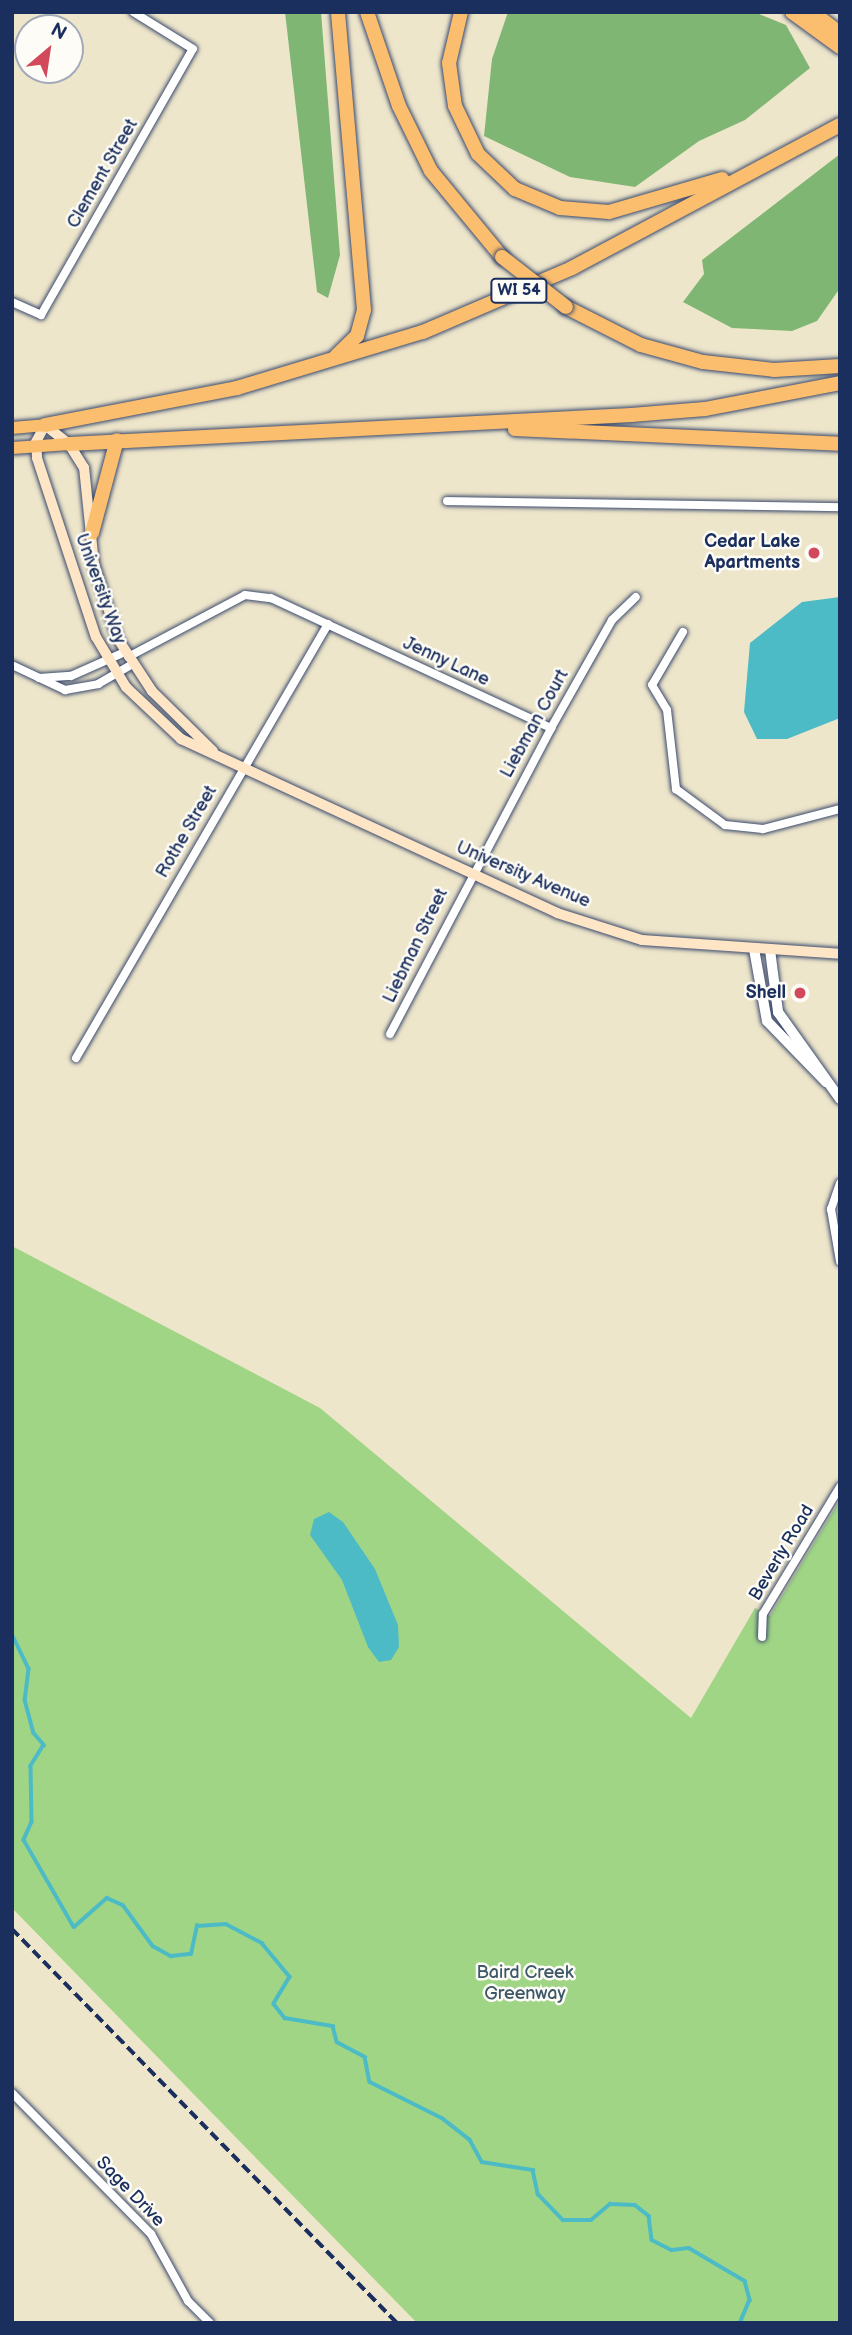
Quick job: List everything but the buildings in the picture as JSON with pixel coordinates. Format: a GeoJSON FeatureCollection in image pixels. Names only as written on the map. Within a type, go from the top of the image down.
{"type":"FeatureCollection","features":[{"type":"Feature","properties":{"kind":"highway"},"geometry":{"type":"LineString","coordinates":[[326,362],[354,339],[364,314],[338,12]]}},
{"type":"Feature","properties":{"kind":"highway"},"geometry":{"type":"LineString","coordinates":[[367,12],[399,106],[430,171],[502,257],[566,307],[641,345],[703,362],[774,370],[840,366]]}},
{"type":"Feature","properties":{"kind":"highway"},"geometry":{"type":"LineString","coordinates":[[461,12],[449,62],[455,106],[478,154],[525,195],[573,210],[609,212],[651,205],[761,168]]}},
{"type":"Feature","properties":{"kind":"highway"},"geometry":{"type":"LineString","coordinates":[[792,12],[840,47]]}},
{"type":"Feature","properties":{"kind":"highway"},"geometry":{"type":"LineString","coordinates":[[812,12],[840,33]]}},
{"type":"Feature","properties":{"kind":"highway","name":"WI 54"},"geometry":{"type":"LineString","coordinates":[[45,425],[201,396],[423,332],[572,268],[840,125]]}},
{"type":"Feature","properties":{"kind":"highway"},"geometry":{"type":"LineString","coordinates":[[806,144],[840,135]]}},
{"type":"Feature","properties":{"kind":"highway"},"geometry":{"type":"LineString","coordinates":[[69,444],[454,426],[705,409],[840,383]]}},
{"type":"Feature","properties":{"kind":"highway"},"geometry":{"type":"LineString","coordinates":[[454,426],[840,444]]}},
{"type":"Feature","properties":{"kind":"highway"},"geometry":{"type":"LineString","coordinates":[[92,533],[117,440]]}},
{"type":"Feature","properties":{"kind":"main road","name":"WI 54"},"geometry":{"type":"LineString","coordinates":[[12,428],[45,425]]}},
{"type":"Feature","properties":{"kind":"main road","name":"University Way"},"geometry":{"type":"LineString","coordinates":[[45,425],[69,444],[87,481],[102,595],[129,658],[213,751]]}},
{"type":"Feature","properties":{"kind":"main road"},"geometry":{"type":"LineString","coordinates":[[36,446],[45,425]]}},
{"type":"Feature","properties":{"kind":"main road"},"geometry":{"type":"LineString","coordinates":[[12,448],[69,444]]}},
{"type":"Feature","properties":{"kind":"main road","name":"University Way"},"geometry":{"type":"LineString","coordinates":[[36,446],[82,600],[107,660],[116,674],[172,732],[213,751]]}},
{"type":"Feature","properties":{"kind":"main road","name":"University Avenue"},"geometry":{"type":"LineString","coordinates":[[213,751],[557,913],[642,940],[840,954]]}},
{"type":"Feature","properties":{"kind":"street","name":"Clement Street"},"geometry":{"type":"LineString","coordinates":[[12,302],[41,315],[194,49],[133,12]]}},
{"type":"Feature","properties":{"kind":"street"},"geometry":{"type":"LineString","coordinates":[[447,501],[840,507]]}},
{"type":"Feature","properties":{"kind":"street","name":"Jenny Lane"},"geometry":{"type":"LineString","coordinates":[[129,658],[245,594],[286,603],[551,728]]}},
{"type":"Feature","properties":{"kind":"street","name":"Liebman Court"},"geometry":{"type":"LineString","coordinates":[[470,873],[612,621],[636,597]]}},
{"type":"Feature","properties":{"kind":"street","name":"Rothe Street"},"geometry":{"type":"LineString","coordinates":[[76,1058],[328,624]]}},
{"type":"Feature","properties":{"kind":"street"},"geometry":{"type":"LineString","coordinates":[[683,632],[652,685],[667,710],[676,789],[725,825],[763,829],[840,809]]}},
{"type":"Feature","properties":{"kind":"street"},"geometry":{"type":"LineString","coordinates":[[39,678],[71,676],[107,660],[129,658]]}},
{"type":"Feature","properties":{"kind":"street"},"geometry":{"type":"LineString","coordinates":[[12,665],[72,690],[116,674],[129,658]]}},
{"type":"Feature","properties":{"kind":"street","name":"Liebman Street"},"geometry":{"type":"LineString","coordinates":[[390,1034],[470,873]]}},
{"type":"Feature","properties":{"kind":"street"},"geometry":{"type":"LineString","coordinates":[[754,949],[767,1021],[829,1084]]}},
{"type":"Feature","properties":{"kind":"street"},"geometry":{"type":"LineString","coordinates":[[770,950],[774,1003],[840,1099]]}},
{"type":"Feature","properties":{"kind":"street"},"geometry":{"type":"LineString","coordinates":[[840,1183],[831,1209],[840,1261]]}},
{"type":"Feature","properties":{"kind":"street","name":"Beverly Road"},"geometry":{"type":"LineString","coordinates":[[762,1637],[763,1614],[840,1487]]}},
{"type":"Feature","properties":{"kind":"street","name":"Sage Drive"},"geometry":{"type":"LineString","coordinates":[[12,2093],[151,2234],[188,2301],[210,2323]]}},
{"type":"Feature","properties":{"kind":"green space"},"geometry":{"type":"Polygon","coordinates":[[[285,12],[321,12],[340,255],[328,298],[317,292],[285,12]]]}},
{"type":"Feature","properties":{"kind":"green space"},"geometry":{"type":"Polygon","coordinates":[[[508,12],[754,12],[786,25],[810,68],[745,120],[699,141],[635,187],[570,177],[484,136],[492,59],[508,12]]]}},
{"type":"Feature","properties":{"kind":"green space"},"geometry":{"type":"Polygon","coordinates":[[[840,154],[840,288],[817,321],[792,331],[732,328],[683,302],[704,274],[702,260],[840,154]]]}},
{"type":"Feature","properties":{"kind":"green space","name":"Baird Creek Greenway"},"geometry":{"type":"Polygon","coordinates":[[[12,1246],[320,1408],[691,1718],[755,1608],[770,1616],[840,1500],[840,2323],[417,2323],[12,1908],[12,1246]]]}},
{"type":"Feature","properties":{"kind":"water"},"geometry":{"type":"Polygon","coordinates":[[[840,597],[840,718],[787,739],[757,739],[744,712],[750,643],[802,602],[840,597]]]}},
{"type":"Feature","properties":{"kind":"water"},"geometry":{"type":"Polygon","coordinates":[[[329,1512],[343,1522],[375,1569],[398,1625],[399,1647],[391,1660],[379,1662],[368,1647],[342,1580],[310,1535],[314,1519],[329,1512]]]}},
{"type":"Feature","properties":{"kind":"waterway"},"geometry":{"type":"LineString","coordinates":[[12,1634],[29,1669],[25,1700],[34,1733],[44,1745],[31,1766],[32,1822],[24,1840],[74,1927],[107,1898],[123,1905],[153,1946],[171,1956],[191,1954],[197,1926],[226,1924],[262,1943],[290,1977],[274,2004],[285,2018],[333,2026],[337,2042],[365,2057],[370,2082],[442,2118],[470,2140],[482,2162],[533,2170],[538,2194],[563,2220],[591,2220],[610,2204],[635,2205],[649,2216],[652,2240],[672,2250],[689,2248],[745,2281],[750,2300],[740,2323]]}},
{"type":"Feature","properties":{"kind":"railway"},"geometry":{"type":"LineString","coordinates":[[12,1929],[397,2323]]}},
{"type":"Feature","properties":{"kind":"place","name":"Cedar Lake Apartments"},"geometry":{"type":"Point","coordinates":[814,553]}},
{"type":"Feature","properties":{"kind":"place","name":"Shell"},"geometry":{"type":"Point","coordinates":[800,993]}}]}
